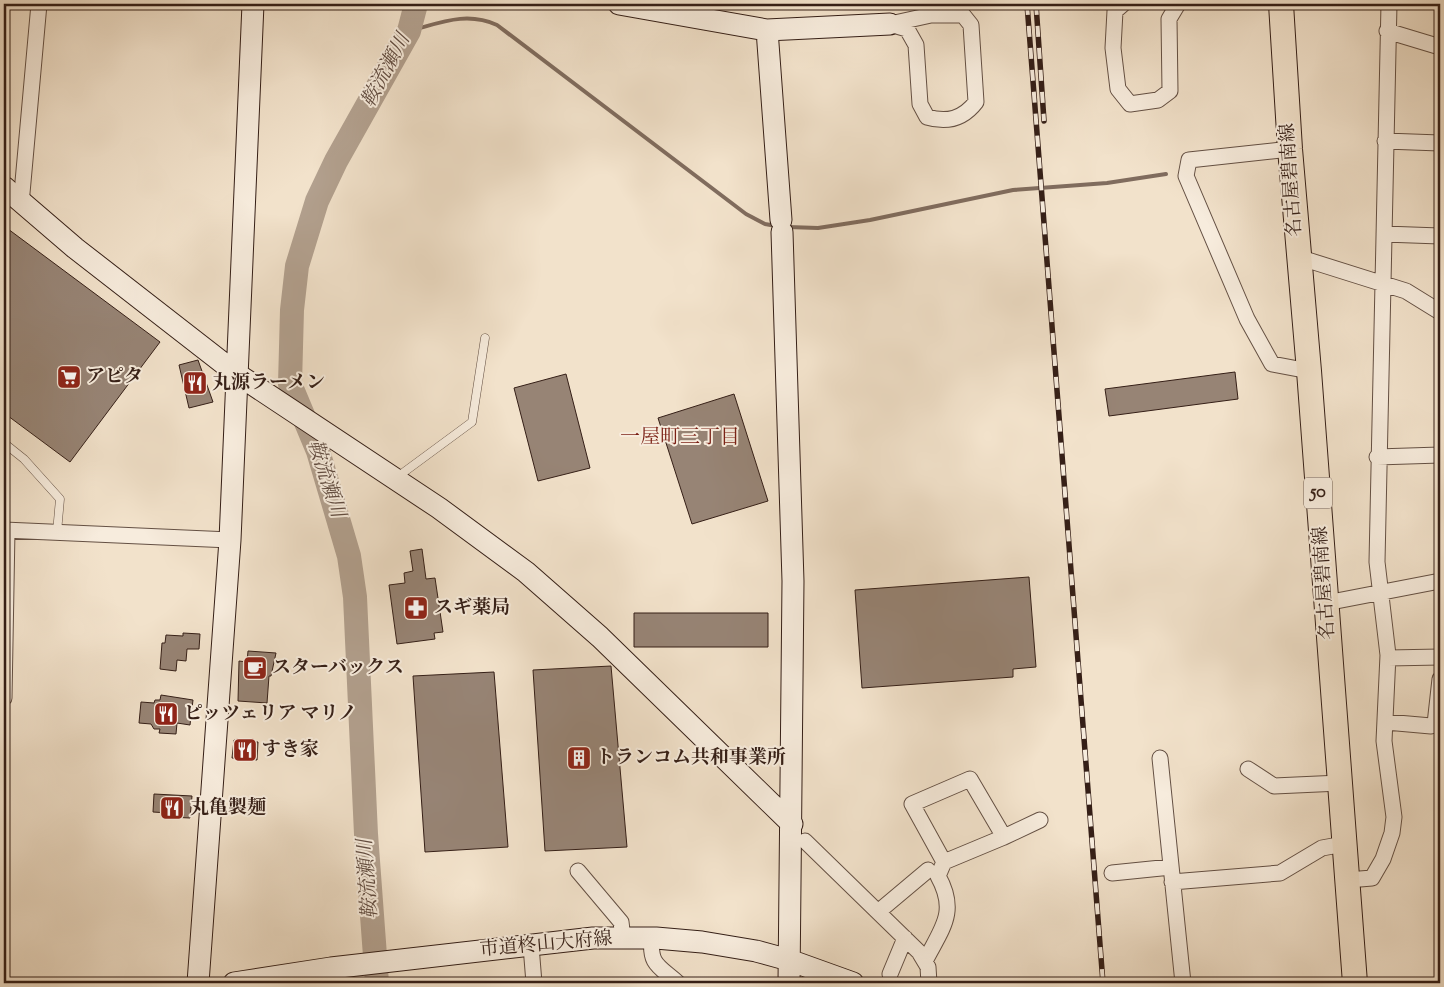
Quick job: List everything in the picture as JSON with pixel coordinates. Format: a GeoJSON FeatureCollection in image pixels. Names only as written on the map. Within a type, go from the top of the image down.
{"type":"FeatureCollection","features":[{"type":"Feature","properties":{"kind":"main road","name":"名古屋碧南線"},"geometry":{"type":"LineString","coordinates":[[1281,4],[1298,257],[1309,372],[1356,983]]}},
{"type":"Feature","properties":{"kind":"street"},"geometry":{"type":"LineString","coordinates":[[21,204],[39,4]]}},
{"type":"Feature","properties":{"kind":"street"},"geometry":{"type":"LineString","coordinates":[[198,983],[230,540],[253,4]]}},
{"type":"Feature","properties":{"kind":"street"},"geometry":{"type":"LineString","coordinates":[[619,4],[662,8],[767,30],[890,24],[930,15],[963,15],[971,24],[976,102],[967,114],[942,121],[927,117],[920,104],[916,45],[907,28],[890,24]]}},
{"type":"Feature","properties":{"kind":"street"},"geometry":{"type":"LineString","coordinates":[[1123,4],[1115,11],[1112,48],[1118,89],[1130,104],[1158,100],[1170,91],[1168,19],[1178,4]]}},
{"type":"Feature","properties":{"kind":"street"},"geometry":{"type":"LineString","coordinates":[[1348,880],[1372,878],[1383,859],[1392,833],[1394,817],[1384,741],[1388,658],[1382,592],[1377,562],[1377,456],[1389,4]]}},
{"type":"Feature","properties":{"kind":"street"},"geometry":{"type":"LineString","coordinates":[[767,30],[781,226],[793,581],[798,832],[789,983]]}},
{"type":"Feature","properties":{"kind":"street"},"geometry":{"type":"LineString","coordinates":[[1387,31],[1440,47]]}},
{"type":"Feature","properties":{"kind":"street"},"geometry":{"type":"LineString","coordinates":[[1385,141],[1440,144]]}},
{"type":"Feature","properties":{"kind":"street"},"geometry":{"type":"LineString","coordinates":[[1290,149],[1189,160],[1186,176],[1247,319],[1272,364],[1309,372]]}},
{"type":"Feature","properties":{"kind":"street"},"geometry":{"type":"LineString","coordinates":[[4,187],[21,204],[237,374],[439,508],[540,585],[600,637],[671,704],[905,938],[925,961],[930,974],[929,983]]}},
{"type":"Feature","properties":{"kind":"street"},"geometry":{"type":"LineString","coordinates":[[1384,234],[1440,236]]}},
{"type":"Feature","properties":{"kind":"street"},"geometry":{"type":"LineString","coordinates":[[1298,257],[1406,291],[1440,312]]}},
{"type":"Feature","properties":{"kind":"street"},"geometry":{"type":"LineString","coordinates":[[1377,456],[1440,455]]}},
{"type":"Feature","properties":{"kind":"street"},"geometry":{"type":"LineString","coordinates":[[4,698],[6,530],[230,540]]}},
{"type":"Feature","properties":{"kind":"street"},"geometry":{"type":"LineString","coordinates":[[1326,604],[1440,581]]}},
{"type":"Feature","properties":{"kind":"street"},"geometry":{"type":"LineString","coordinates":[[1388,658],[1440,657]]}},
{"type":"Feature","properties":{"kind":"street"},"geometry":{"type":"LineString","coordinates":[[1386,722],[1435,724],[1440,679]]}},
{"type":"Feature","properties":{"kind":"street"},"geometry":{"type":"LineString","coordinates":[[1160,758],[1183,983]]}},
{"type":"Feature","properties":{"kind":"street"},"geometry":{"type":"LineString","coordinates":[[1248,769],[1274,786],[1340,784]]}},
{"type":"Feature","properties":{"kind":"street"},"geometry":{"type":"LineString","coordinates":[[944,862],[912,804],[970,779],[1004,837]]}},
{"type":"Feature","properties":{"kind":"street"},"geometry":{"type":"LineString","coordinates":[[925,961],[947,920],[947,892],[938,876],[944,862],[1040,820]]}},
{"type":"Feature","properties":{"kind":"street"},"geometry":{"type":"LineString","coordinates":[[1112,873],[1280,873],[1322,848],[1344,844]]}},
{"type":"Feature","properties":{"kind":"street"},"geometry":{"type":"LineString","coordinates":[[878,912],[928,870]]}},
{"type":"Feature","properties":{"kind":"street"},"geometry":{"type":"LineString","coordinates":[[578,871],[621,922],[623,938]]}},
{"type":"Feature","properties":{"kind":"street","name":"市道柊山大府線"},"geometry":{"type":"LineString","coordinates":[[234,983],[331,968],[593,938],[652,938],[702,942],[756,951],[789,960],[853,983]]}},
{"type":"Feature","properties":{"kind":"street"},"geometry":{"type":"LineString","coordinates":[[652,938],[650,953],[652,960],[678,983]]}},
{"type":"Feature","properties":{"kind":"street"},"geometry":{"type":"LineString","coordinates":[[890,974],[905,938]]}},
{"type":"Feature","properties":{"kind":"street"},"geometry":{"type":"LineString","coordinates":[[531,946],[534,983]]}},
{"type":"Feature","properties":{"kind":"lane"},"geometry":{"type":"LineString","coordinates":[[395,480],[472,422],[485,338]]}},
{"type":"Feature","properties":{"kind":"lane"},"geometry":{"type":"LineString","coordinates":[[4,444],[24,459],[60,499],[57,532]]}},
{"type":"Feature","properties":{"kind":"building","name":"アピタ"},"geometry":{"type":"Polygon","coordinates":[[[4,226],[160,342],[70,462],[4,413],[4,226]]]}},
{"type":"Feature","properties":{"kind":"building","name":"丸源ラーメン"},"geometry":{"type":"Polygon","coordinates":[[[198,360],[213,402],[189,408],[179,365],[198,360]]]}},
{"type":"Feature","properties":{"kind":"building"},"geometry":{"type":"Polygon","coordinates":[[[1235,372],[1238,399],[1109,416],[1105,389],[1235,372]]]}},
{"type":"Feature","properties":{"kind":"building"},"geometry":{"type":"Polygon","coordinates":[[[566,374],[590,468],[538,481],[514,388],[566,374]]]}},
{"type":"Feature","properties":{"kind":"building"},"geometry":{"type":"Polygon","coordinates":[[[734,394],[768,501],[692,524],[658,418],[734,394]]]}},
{"type":"Feature","properties":{"kind":"building","name":"スギ薬局"},"geometry":{"type":"Polygon","coordinates":[[[422,549],[426,579],[435,578],[443,632],[434,633],[435,639],[397,644],[389,585],[405,583],[404,573],[413,571],[410,551],[422,549]]]}},
{"type":"Feature","properties":{"kind":"building"},"geometry":{"type":"Polygon","coordinates":[[[1029,577],[1036,667],[1013,669],[1013,677],[862,688],[855,590],[1029,577]]]}},
{"type":"Feature","properties":{"kind":"building"},"geometry":{"type":"Polygon","coordinates":[[[634,613],[768,613],[768,647],[634,647],[634,613]]]}},
{"type":"Feature","properties":{"kind":"building"},"geometry":{"type":"Polygon","coordinates":[[[183,633],[200,634],[199,649],[187,649],[186,661],[177,660],[176,671],[160,669],[162,643],[165,643],[166,635],[183,636],[183,633]]]}},
{"type":"Feature","properties":{"kind":"building"},"geometry":{"type":"Polygon","coordinates":[[[248,651],[276,653],[271,676],[269,676],[267,703],[238,701],[239,661],[247,662],[248,651]]]}},
{"type":"Feature","properties":{"kind":"building","name":"トランコム共和事業所"},"geometry":{"type":"Polygon","coordinates":[[[611,666],[627,847],[545,851],[533,670],[611,666]]]}},
{"type":"Feature","properties":{"kind":"building"},"geometry":{"type":"Polygon","coordinates":[[[494,672],[508,847],[425,852],[413,676],[494,672]]]}},
{"type":"Feature","properties":{"kind":"building","name":"ピッツェリア マリノ"},"geometry":{"type":"Polygon","coordinates":[[[161,695],[193,700],[190,725],[177,723],[176,734],[159,733],[160,729],[154,729],[151,724],[139,723],[141,702],[154,703],[155,700],[160,700],[161,695]]]}},
{"type":"Feature","properties":{"kind":"building","name":"すき家"},"geometry":{"type":"Polygon","coordinates":[[[234,740],[258,742],[257,760],[232,758],[234,740]]]}},
{"type":"Feature","properties":{"kind":"building","name":"丸亀製麺"},"geometry":{"type":"Polygon","coordinates":[[[154,794],[192,796],[190,818],[169,817],[169,813],[153,812],[154,794]]]}},
{"type":"Feature","properties":{"kind":"waterway","name":"鞍流瀬川"},"geometry":{"type":"LineString","coordinates":[[377,983],[366,834],[355,597],[349,556],[318,451],[290,384],[292,310],[297,266],[317,201],[336,161],[409,31],[416,4]]}},
{"type":"Feature","properties":{"kind":"waterway"},"geometry":{"type":"LineString","coordinates":[[409,31],[442,22],[464,19],[475,19],[497,25],[746,214],[765,224],[776,226]]}},
{"type":"Feature","properties":{"kind":"waterway"},"geometry":{"type":"LineString","coordinates":[[788,227],[818,228],[870,220],[1013,190],[1107,183],[1166,174]]}},
{"type":"Feature","properties":{"kind":"railway"},"geometry":{"type":"LineString","coordinates":[[1027,4],[1103,983]]}},
{"type":"Feature","properties":{"kind":"railway"},"geometry":{"type":"LineString","coordinates":[[1036,4],[1044,121]]}},
{"type":"Feature","properties":{"kind":"place","name":"アピタ"},"geometry":{"type":"Point","coordinates":[69,377]}},
{"type":"Feature","properties":{"kind":"place","name":"丸源ラーメン"},"geometry":{"type":"Point","coordinates":[195,383]}},
{"type":"Feature","properties":{"kind":"place","name":"スギ薬局"},"geometry":{"type":"Point","coordinates":[416,608]}},
{"type":"Feature","properties":{"kind":"place","name":"スターバックス"},"geometry":{"type":"Point","coordinates":[255,668]}},
{"type":"Feature","properties":{"kind":"place","name":"ピッツェリア マリノ"},"geometry":{"type":"Point","coordinates":[166,714]}},
{"type":"Feature","properties":{"kind":"place","name":"すき家"},"geometry":{"type":"Point","coordinates":[245,750]}},
{"type":"Feature","properties":{"kind":"place","name":"トランコム共和事業所"},"geometry":{"type":"Point","coordinates":[579,758]}},
{"type":"Feature","properties":{"kind":"place","name":"丸亀製麺"},"geometry":{"type":"Point","coordinates":[172,808]}},
{"type":"Feature","properties":{"kind":"district","name":"一屋町三丁目"},"geometry":{"type":"Point","coordinates":[680,438]}}]}
